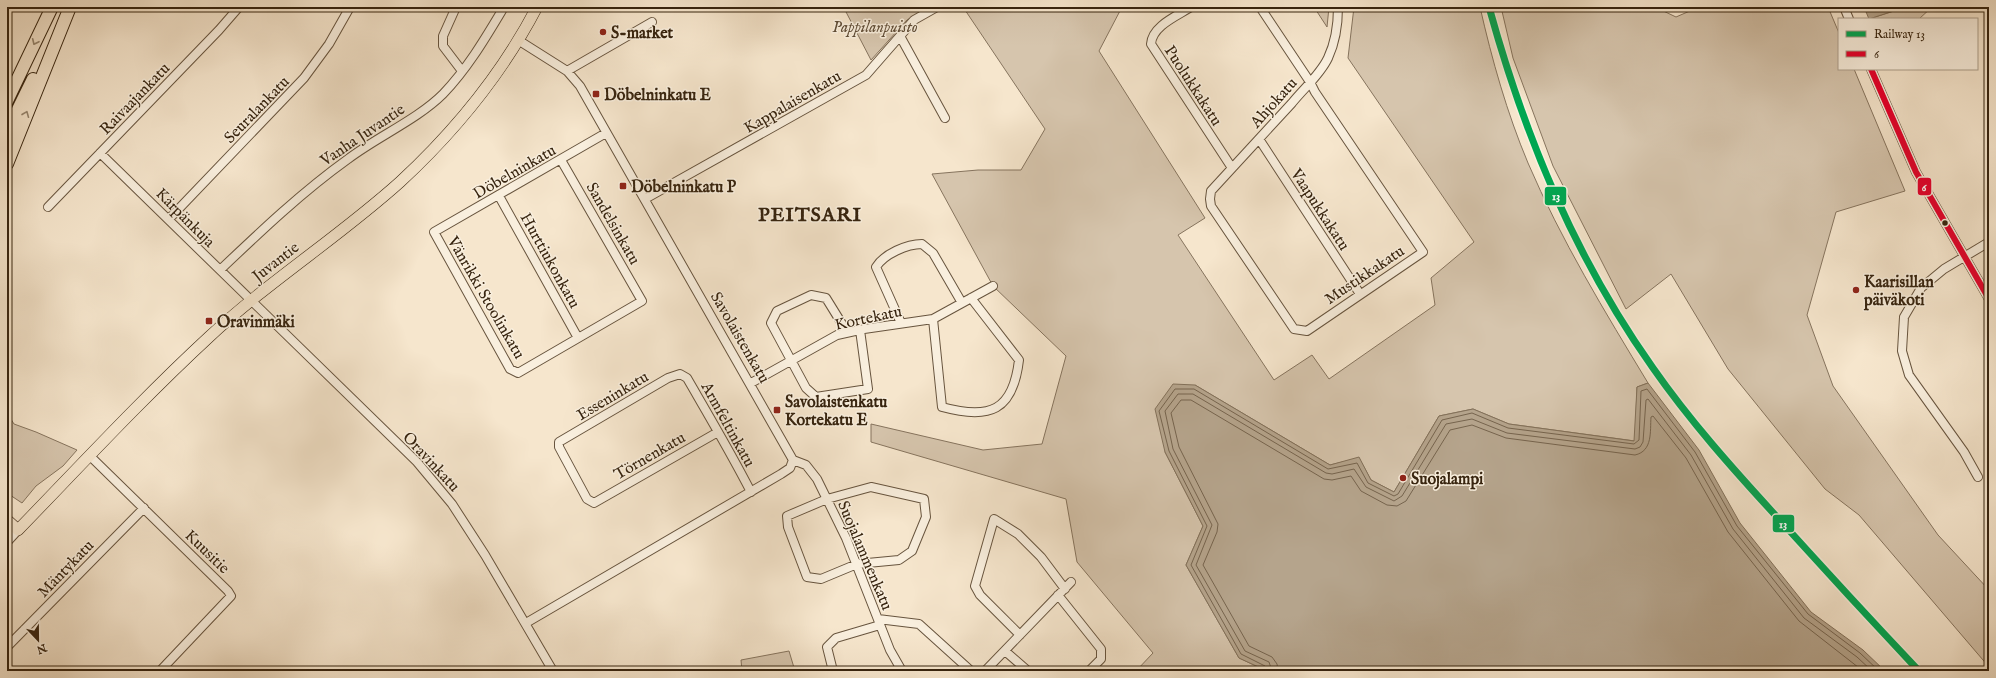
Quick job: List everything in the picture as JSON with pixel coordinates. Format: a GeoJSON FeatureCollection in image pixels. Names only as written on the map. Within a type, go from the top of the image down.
{"type":"FeatureCollection","features":[{"type":"Feature","properties":{"kind":"highway"},"geometry":{"type":"LineString","coordinates":[[7,101],[52,7]]}},
{"type":"Feature","properties":{"kind":"highway"},"geometry":{"type":"LineString","coordinates":[[7,132],[69,7]]}},
{"type":"Feature","properties":{"kind":"highway"},"geometry":{"type":"LineString","coordinates":[[7,164],[69,7]]}},
{"type":"Feature","properties":{"kind":"main road","name":"Juvantie"},"geometry":{"type":"LineString","coordinates":[[18,530],[209,337],[252,300],[371,205],[419,163],[465,112],[518,40],[537,7]]}},
{"type":"Feature","properties":{"kind":"main road"},"geometry":{"type":"LineString","coordinates":[[7,520],[18,530]]}},
{"type":"Feature","properties":{"kind":"street","name":"Raivaajankatu"},"geometry":{"type":"LineString","coordinates":[[48,207],[239,7]]}},
{"type":"Feature","properties":{"kind":"street","name":"Seuralankatu"},"geometry":{"type":"LineString","coordinates":[[169,219],[304,78],[329,44],[350,7]]}},
{"type":"Feature","properties":{"kind":"street"},"geometry":{"type":"LineString","coordinates":[[456,7],[443,36],[443,46],[462,71]]}},
{"type":"Feature","properties":{"kind":"street","name":"Vanha Juvantie"},"geometry":{"type":"LineString","coordinates":[[220,270],[276,216],[306,191],[349,158],[431,105],[443,94],[476,54],[504,7]]}},
{"type":"Feature","properties":{"kind":"street","name":"Kappalaisenkatu"},"geometry":{"type":"LineString","coordinates":[[645,199],[866,75],[914,20],[937,7]]}},
{"type":"Feature","properties":{"kind":"street","name":"Puolukkakatu"},"geometry":{"type":"LineString","coordinates":[[1191,7],[1156,30],[1151,37],[1151,44],[1232,168]]}},
{"type":"Feature","properties":{"kind":"street"},"geometry":{"type":"LineString","coordinates":[[1260,7],[1310,82]]}},
{"type":"Feature","properties":{"kind":"street","name":"Ahjokatu"},"geometry":{"type":"LineString","coordinates":[[1211,206],[1211,191],[1322,68],[1334,41],[1338,24],[1338,7]]}},
{"type":"Feature","properties":{"kind":"street"},"geometry":{"type":"LineString","coordinates":[[1844,7],[1850,18]]}},
{"type":"Feature","properties":{"kind":"street"},"geometry":{"type":"LineString","coordinates":[[568,71],[652,22]]}},
{"type":"Feature","properties":{"kind":"street"},"geometry":{"type":"LineString","coordinates":[[900,36],[945,118]]}},
{"type":"Feature","properties":{"kind":"street","name":"Savolaistenkatu"},"geometry":{"type":"LineString","coordinates":[[518,40],[568,71],[580,86],[751,383],[793,460]]}},
{"type":"Feature","properties":{"kind":"street"},"geometry":{"type":"LineString","coordinates":[[1871,70],[1916,172],[1989,299]]}},
{"type":"Feature","properties":{"kind":"street","name":"Mustikkakatu"},"geometry":{"type":"LineString","coordinates":[[1211,206],[1294,329],[1307,331],[1423,252],[1310,82]]}},
{"type":"Feature","properties":{"kind":"street","name":"Döbelninkatu"},"geometry":{"type":"LineString","coordinates":[[434,232],[499,196],[606,133]]}},
{"type":"Feature","properties":{"kind":"street","name":"Vaapukkakatu"},"geometry":{"type":"LineString","coordinates":[[1259,139],[1360,294]]}},
{"type":"Feature","properties":{"kind":"street","name":"Kärpänkuja"},"geometry":{"type":"LineString","coordinates":[[100,153],[252,300]]}},
{"type":"Feature","properties":{"kind":"street","name":"Sandelsinkatu"},"geometry":{"type":"LineString","coordinates":[[561,160],[642,301],[578,338]]}},
{"type":"Feature","properties":{"kind":"street","name":"Hurttiukonkatu"},"geometry":{"type":"LineString","coordinates":[[499,196],[578,338]]}},
{"type":"Feature","properties":{"kind":"street","name":"Vänrikki Stoolinkatu"},"geometry":{"type":"LineString","coordinates":[[434,232],[510,369],[518,373],[578,338]]}},
{"type":"Feature","properties":{"kind":"street"},"geometry":{"type":"LineString","coordinates":[[1978,477],[1964,452],[1909,375],[1902,351],[1904,317],[1921,288],[1944,269],[1989,242]]}},
{"type":"Feature","properties":{"kind":"street"},"geometry":{"type":"LineString","coordinates":[[901,323],[876,267],[880,260],[912,244],[922,244],[933,253],[962,303]]}},
{"type":"Feature","properties":{"kind":"street","name":"Kortekatu"},"geometry":{"type":"LineString","coordinates":[[751,383],[837,335],[901,323],[933,319],[993,286]]}},
{"type":"Feature","properties":{"kind":"street"},"geometry":{"type":"LineString","coordinates":[[848,332],[826,298],[811,295],[777,312],[771,323],[806,388],[816,397],[868,389],[860,330]]}},
{"type":"Feature","properties":{"kind":"street"},"geometry":{"type":"LineString","coordinates":[[933,319],[942,407],[964,413],[994,410],[1003,404],[1017,375],[1019,360],[971,298]]}},
{"type":"Feature","properties":{"kind":"street","name":"Oravinkatu"},"geometry":{"type":"LineString","coordinates":[[252,300],[322,371],[417,462],[452,504],[526,623],[553,671]]}},
{"type":"Feature","properties":{"kind":"street","name":"Armfeltinkatu"},"geometry":{"type":"LineString","coordinates":[[680,374],[687,378],[751,492]]}},
{"type":"Feature","properties":{"kind":"street","name":"Esseninkatu"},"geometry":{"type":"LineString","coordinates":[[594,503],[587,499],[559,447],[559,442],[668,378],[680,374]]}},
{"type":"Feature","properties":{"kind":"street","name":"Törnenkatu"},"geometry":{"type":"LineString","coordinates":[[594,503],[718,432]]}},
{"type":"Feature","properties":{"kind":"street","name":"Kuusitie"},"geometry":{"type":"LineString","coordinates":[[90,456],[228,591],[231,596],[160,671]]}},
{"type":"Feature","properties":{"kind":"street"},"geometry":{"type":"LineString","coordinates":[[526,623],[751,492],[790,468],[793,460]]}},
{"type":"Feature","properties":{"kind":"street","name":"Suojalammenkatu"},"geometry":{"type":"LineString","coordinates":[[793,460],[806,466],[817,479],[846,538],[890,650],[901,670]]}},
{"type":"Feature","properties":{"kind":"street"},"geometry":{"type":"LineString","coordinates":[[871,487],[924,499],[926,517],[912,551],[899,560],[856,564],[821,579],[807,577],[788,527],[787,516],[827,499],[871,487]]}},
{"type":"Feature","properties":{"kind":"street","name":"Mäntykatu"},"geometry":{"type":"LineString","coordinates":[[7,647],[144,508]]}},
{"type":"Feature","properties":{"kind":"street"},"geometry":{"type":"LineString","coordinates":[[1020,635],[980,595],[975,586],[994,519],[1018,534],[1040,557],[1064,588]]}},
{"type":"Feature","properties":{"kind":"street"},"geometry":{"type":"LineString","coordinates":[[7,542],[18,530]]}},
{"type":"Feature","properties":{"kind":"street"},"geometry":{"type":"LineString","coordinates":[[985,671],[1071,582]]}},
{"type":"Feature","properties":{"kind":"street"},"geometry":{"type":"LineString","coordinates":[[1058,595],[1101,649],[1101,659],[1089,671]]}},
{"type":"Feature","properties":{"kind":"street"},"geometry":{"type":"LineString","coordinates":[[833,671],[827,647],[836,638],[879,622],[919,624],[971,671]]}},
{"type":"Feature","properties":{"kind":"street"},"geometry":{"type":"LineString","coordinates":[[1005,651],[1028,671]]}},
{"type":"Feature","properties":{"kind":"green space","name":"Pappilanpuisto"},"geometry":{"type":"Polygon","coordinates":[[[846,7],[929,7],[907,20],[871,60],[845,10],[846,7]]]}},
{"type":"Feature","properties":{"kind":"green space"},"geometry":{"type":"Polygon","coordinates":[[[963,7],[1122,7],[1099,51],[1205,218],[1178,235],[1274,380],[1312,355],[1329,379],[1435,305],[1431,278],[1474,242],[1348,58],[1354,7],[1480,7],[1513,125],[1528,163],[1569,248],[1648,383],[1637,387],[1635,441],[1509,424],[1473,409],[1439,416],[1394,492],[1371,480],[1359,458],[1330,465],[1195,385],[1165,452],[1203,526],[1186,565],[1239,658],[1267,671],[1136,671],[1153,653],[1077,562],[1066,499],[871,442],[871,424],[983,450],[1042,444],[1066,356],[993,286],[932,174],[978,170],[1021,170],[1045,129],[963,7]]]}},
{"type":"Feature","properties":{"kind":"green space"},"geometry":{"type":"Polygon","coordinates":[[[1314,7],[1329,7],[1327,27],[1314,7]]]}},
{"type":"Feature","properties":{"kind":"green space"},"geometry":{"type":"Polygon","coordinates":[[[1501,7],[1655,7],[1676,17],[1699,7],[1828,7],[1838,31],[1838,70],[1854,70],[1905,191],[1836,212],[1807,315],[1833,386],[1938,535],[1989,590],[1989,667],[1859,515],[1825,489],[1728,369],[1671,274],[1626,309],[1553,166],[1513,58],[1501,7]]]}},
{"type":"Feature","properties":{"kind":"green space"},"geometry":{"type":"Polygon","coordinates":[[[1906,7],[1932,7],[1920,18],[1872,18],[1906,7]]]}},
{"type":"Feature","properties":{"kind":"green space"},"geometry":{"type":"Polygon","coordinates":[[[7,413],[14,424],[77,450],[63,466],[36,486],[22,503],[7,493],[7,413]]]}},
{"type":"Feature","properties":{"kind":"green space"},"geometry":{"type":"Polygon","coordinates":[[[789,651],[795,671],[742,671],[741,660],[789,651]]]}},
{"type":"Feature","properties":{"kind":"water"},"geometry":{"type":"Polygon","coordinates":[[[1864,7],[1906,7],[1872,18],[1869,18],[1864,7]]]}},
{"type":"Feature","properties":{"kind":"water","name":"Suojalampi"},"geometry":{"type":"Polygon","coordinates":[[[1648,383],[1699,450],[1740,523],[1811,612],[1863,650],[1885,671],[1267,671],[1239,658],[1186,565],[1203,526],[1165,452],[1155,409],[1173,384],[1195,385],[1330,465],[1359,457],[1371,480],[1394,492],[1439,416],[1473,409],[1509,424],[1634,441],[1637,387],[1648,383]]]}},
{"type":"Feature","properties":{"kind":"rail line","name":"13"},"geometry":{"type":"LineString","coordinates":[[1489,7],[1519,103],[1555,195],[1576,240],[1625,326],[1667,388],[1712,444],[1812,556],[1919,671]]}},
{"type":"Feature","properties":{"kind":"transit line","name":"6"},"geometry":{"type":"LineString","coordinates":[[1871,70],[1916,172],[1989,299]]}},
{"type":"Feature","properties":{"kind":"place","name":"S-market"},"geometry":{"type":"Point","coordinates":[603,32]}},
{"type":"Feature","properties":{"kind":"place","name":"Döbelninkatu E"},"geometry":{"type":"Point","coordinates":[596,94]}},
{"type":"Feature","properties":{"kind":"place","name":"Döbelninkatu P"},"geometry":{"type":"Point","coordinates":[623,186]}},
{"type":"Feature","properties":{"kind":"place","name":"Kaarisillan päiväkoti"},"geometry":{"type":"Point","coordinates":[1856,290]}},
{"type":"Feature","properties":{"kind":"place","name":"Oravinmäki"},"geometry":{"type":"Point","coordinates":[209,321]}},
{"type":"Feature","properties":{"kind":"place","name":"Savolaistenkatu Kortekatu E"},"geometry":{"type":"Point","coordinates":[777,410]}},
{"type":"Feature","properties":{"kind":"place","name":"Suojalampi"},"geometry":{"type":"Point","coordinates":[1403,478]}},
{"type":"Feature","properties":{"kind":"district","name":"PEITSARI"},"geometry":{"type":"Point","coordinates":[810,214]}}]}
